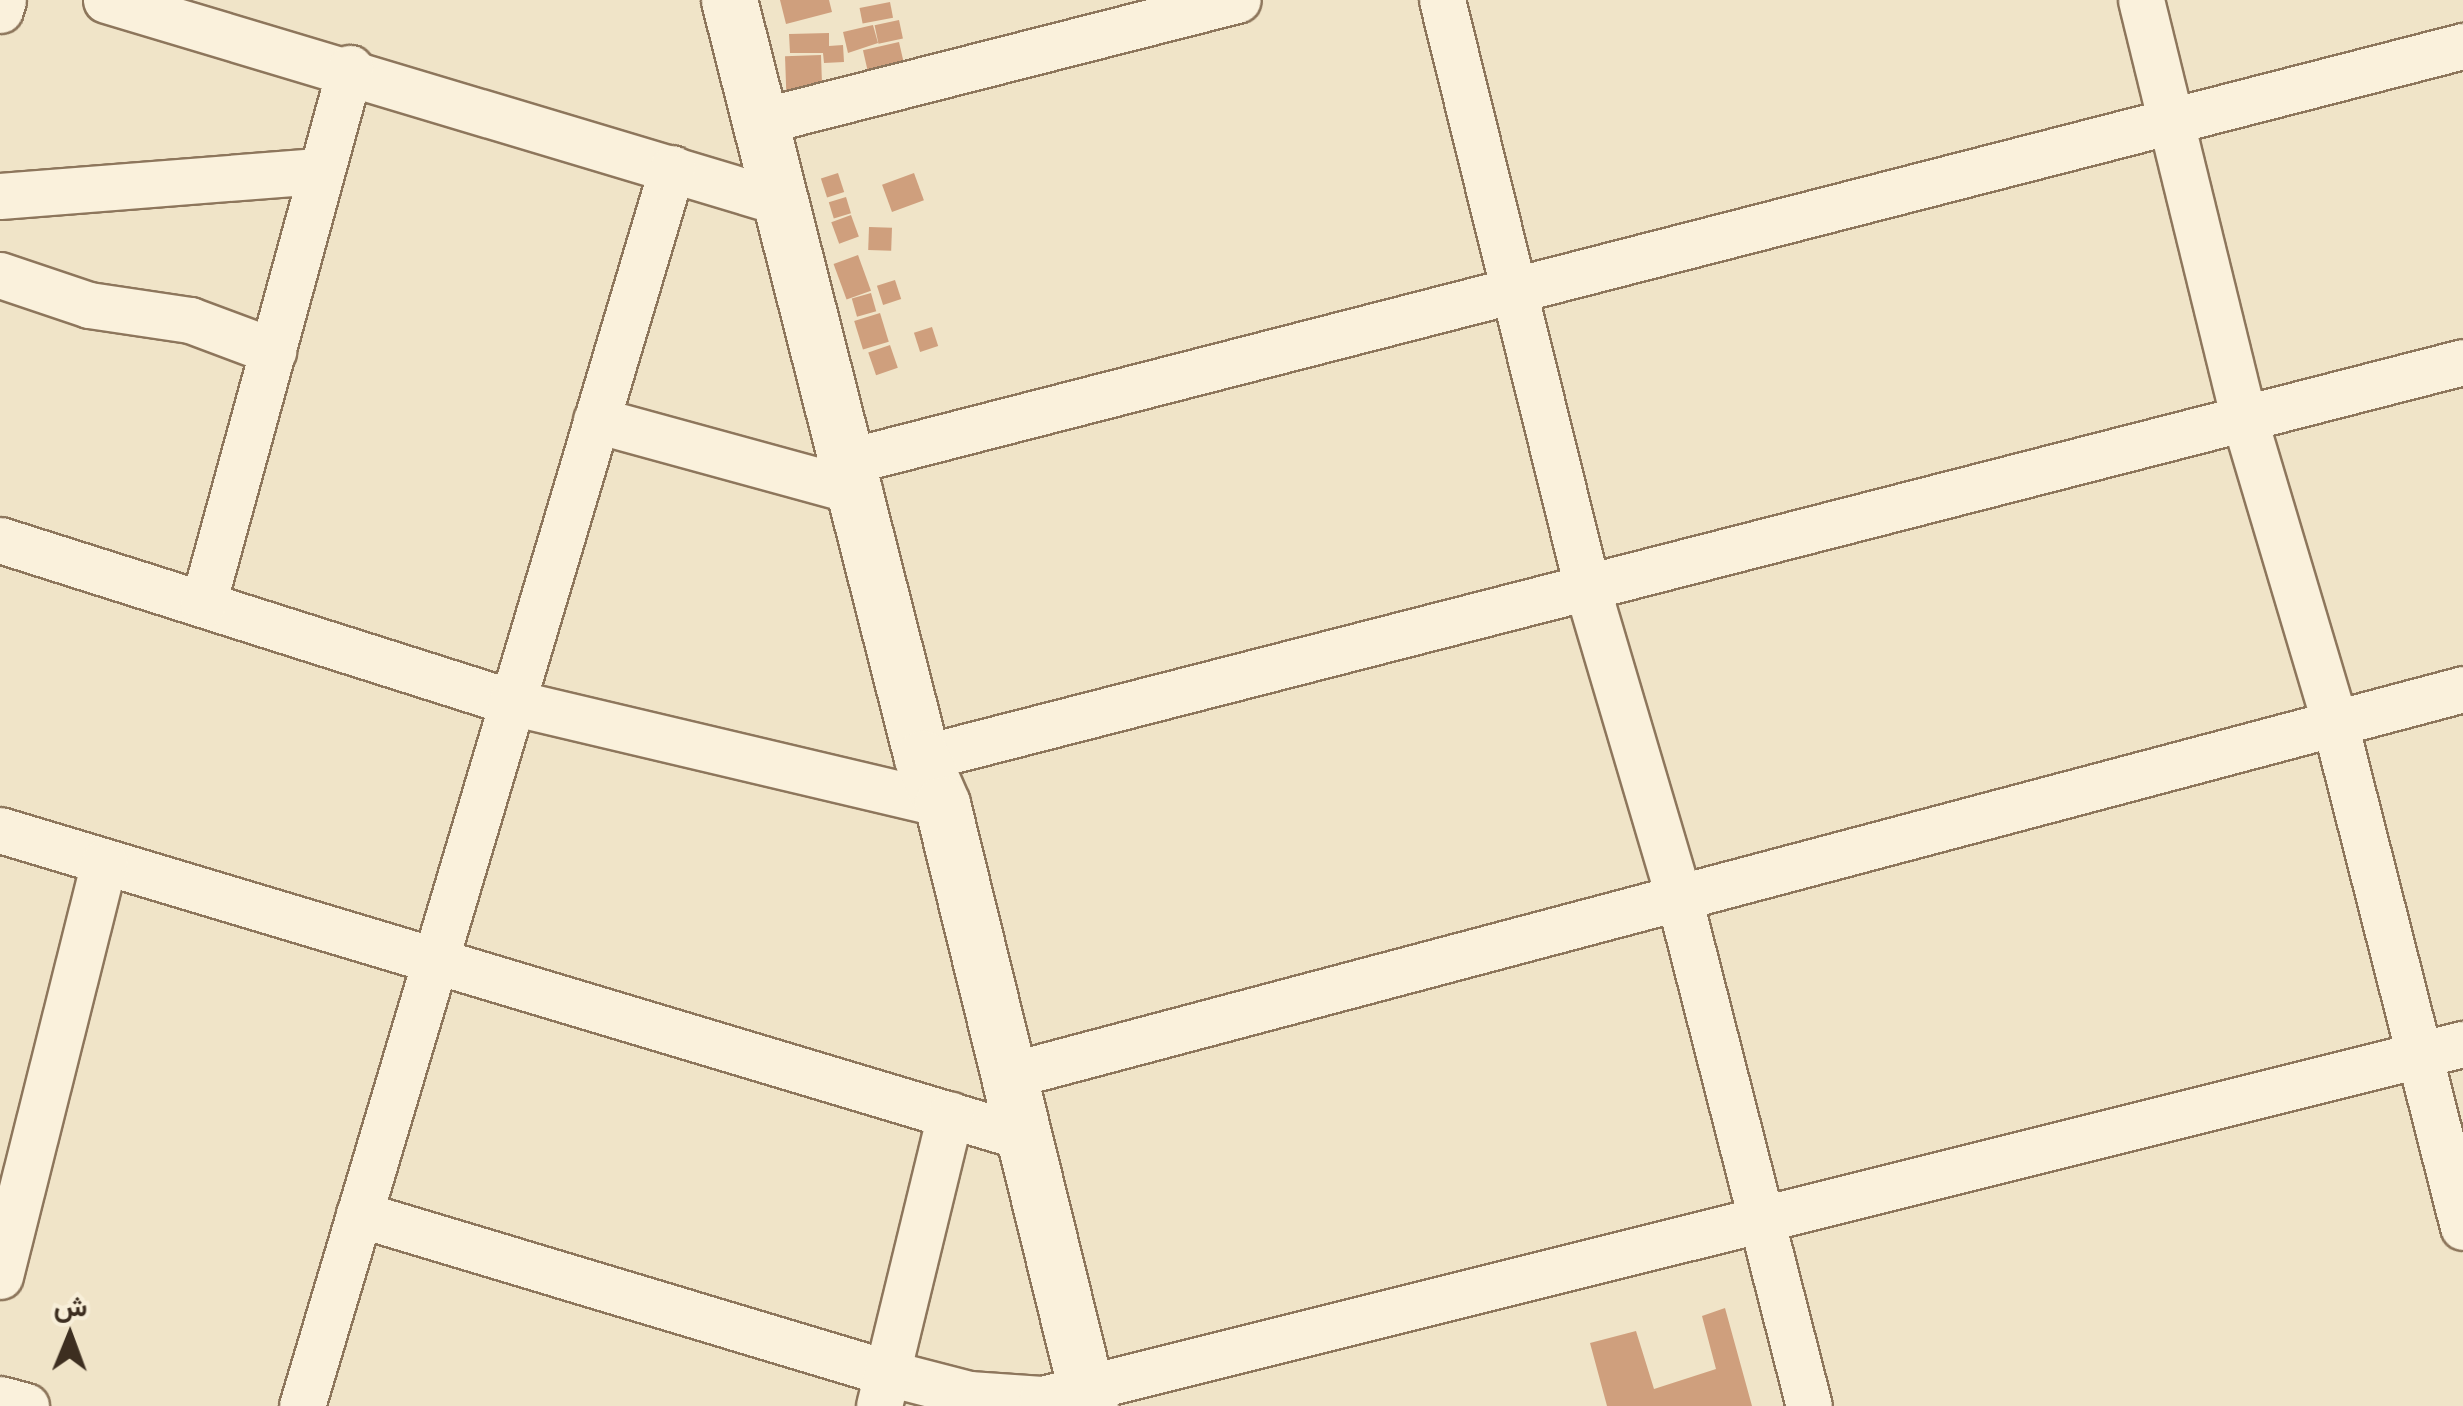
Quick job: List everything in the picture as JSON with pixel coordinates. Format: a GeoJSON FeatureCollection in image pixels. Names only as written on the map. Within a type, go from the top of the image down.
{"type":"FeatureCollection","features":[{"type":"Feature","properties":{"kind":"street"},"geometry":{"type":"LineString","coordinates":[[0,10],[3,0]]}},
{"type":"Feature","properties":{"kind":"street"},"geometry":{"type":"LineString","coordinates":[[106,0],[350,68],[777,201]]}},
{"type":"Feature","properties":{"kind":"street"},"geometry":{"type":"LineString","coordinates":[[729,0],[777,201],[854,477],[1088,1399]]}},
{"type":"Feature","properties":{"kind":"street"},"geometry":{"type":"LineString","coordinates":[[758,122],[1238,0]]}},
{"type":"Feature","properties":{"kind":"street"},"geometry":{"type":"LineString","coordinates":[[1442,0],[1588,591],[1679,898],[1809,1406]]}},
{"type":"Feature","properties":{"kind":"street"},"geometry":{"type":"LineString","coordinates":[[2142,0],[2244,418],[2335,724],[2463,1227]]}},
{"type":"Feature","properties":{"kind":"street"},"geometry":{"type":"LineString","coordinates":[[596,420],[854,477],[1514,292],[2463,46]]}},
{"type":"Feature","properties":{"kind":"street"},"geometry":{"type":"LineString","coordinates":[[203,604],[350,68]]}},
{"type":"Feature","properties":{"kind":"street"},"geometry":{"type":"LineString","coordinates":[[302,1406],[672,168]]}},
{"type":"Feature","properties":{"kind":"street"},"geometry":{"type":"LineString","coordinates":[[0,196],[321,172]]}},
{"type":"Feature","properties":{"kind":"street"},"geometry":{"type":"LineString","coordinates":[[0,274],[89,305],[190,320],[274,351]]}},
{"type":"Feature","properties":{"kind":"street"},"geometry":{"type":"LineString","coordinates":[[0,540],[511,702],[932,781],[1588,591],[2463,362]]}},
{"type":"Feature","properties":{"kind":"street"},"geometry":{"type":"LineString","coordinates":[[1007,1076],[2463,690]]}},
{"type":"Feature","properties":{"kind":"street"},"geometry":{"type":"LineString","coordinates":[[0,830],[1023,1137]]}},
{"type":"Feature","properties":{"kind":"street"},"geometry":{"type":"LineString","coordinates":[[0,1276],[19,1127],[104,862]]}},
{"type":"Feature","properties":{"kind":"street"},"geometry":{"type":"LineString","coordinates":[[359,1214],[883,1389],[1004,1400],[1088,1399],[1760,1216],[2463,1044]]}},
{"type":"Feature","properties":{"kind":"street"},"geometry":{"type":"LineString","coordinates":[[883,1389],[950,1115]]}},
{"type":"Feature","properties":{"kind":"street"},"geometry":{"type":"LineString","coordinates":[[0,1398],[26,1406]]}},
{"type":"Feature","properties":{"kind":"building"},"geometry":{"type":"Polygon","coordinates":[[[780,0],[829,0],[832,12],[786,24],[780,0]]]}},
{"type":"Feature","properties":{"kind":"building"},"geometry":{"type":"Polygon","coordinates":[[[890,2],[893,18],[863,24],[860,8],[890,2]]]}},
{"type":"Feature","properties":{"kind":"building"},"geometry":{"type":"Polygon","coordinates":[[[899,20],[903,39],[878,44],[875,25],[899,20]]]}},
{"type":"Feature","properties":{"kind":"building"},"geometry":{"type":"Polygon","coordinates":[[[873,25],[878,43],[848,53],[843,32],[873,25]]]}},
{"type":"Feature","properties":{"kind":"building"},"geometry":{"type":"Polygon","coordinates":[[[829,33],[829,46],[843,45],[844,62],[824,63],[823,53],[790,53],[789,34],[829,33]]]}},
{"type":"Feature","properties":{"kind":"building"},"geometry":{"type":"Polygon","coordinates":[[[899,42],[904,64],[868,73],[863,50],[899,42]]]}},
{"type":"Feature","properties":{"kind":"building"},"geometry":{"type":"Polygon","coordinates":[[[821,55],[822,89],[786,90],[785,56],[821,55]]]}},
{"type":"Feature","properties":{"kind":"building"},"geometry":{"type":"Polygon","coordinates":[[[838,173],[844,192],[827,198],[821,179],[838,173]]]}},
{"type":"Feature","properties":{"kind":"building"},"geometry":{"type":"Polygon","coordinates":[[[914,173],[924,200],[892,212],[882,185],[914,173]]]}},
{"type":"Feature","properties":{"kind":"building"},"geometry":{"type":"Polygon","coordinates":[[[846,197],[851,213],[834,219],[829,202],[846,197]]]}},
{"type":"Feature","properties":{"kind":"building"},"geometry":{"type":"Polygon","coordinates":[[[851,215],[859,237],[839,244],[831,222],[851,215]]]}},
{"type":"Feature","properties":{"kind":"building"},"geometry":{"type":"Polygon","coordinates":[[[869,227],[892,228],[891,251],[868,250],[869,227]]]}},
{"type":"Feature","properties":{"kind":"building"},"geometry":{"type":"Polygon","coordinates":[[[858,255],[871,291],[847,300],[834,264],[858,255]]]}},
{"type":"Feature","properties":{"kind":"building"},"geometry":{"type":"Polygon","coordinates":[[[895,280],[901,299],[883,305],[877,286],[895,280]]]}},
{"type":"Feature","properties":{"kind":"building"},"geometry":{"type":"Polygon","coordinates":[[[871,293],[876,311],[857,317],[852,299],[871,293]]]}},
{"type":"Feature","properties":{"kind":"building"},"geometry":{"type":"Polygon","coordinates":[[[880,313],[889,342],[863,350],[854,321],[880,313]]]}},
{"type":"Feature","properties":{"kind":"building"},"geometry":{"type":"Polygon","coordinates":[[[932,327],[938,346],[920,352],[914,333],[932,327]]]}},
{"type":"Feature","properties":{"kind":"building"},"geometry":{"type":"Polygon","coordinates":[[[890,345],[898,368],[876,375],[868,352],[890,345]]]}},
{"type":"Feature","properties":{"kind":"building"},"geometry":{"type":"Polygon","coordinates":[[[1725,1308],[1752,1406],[1607,1406],[1590,1343],[1636,1331],[1654,1389],[1716,1369],[1702,1316],[1725,1308]]]}}]}
